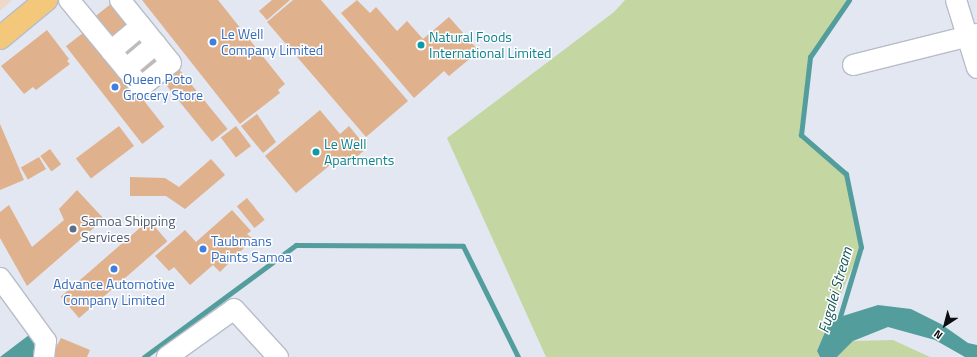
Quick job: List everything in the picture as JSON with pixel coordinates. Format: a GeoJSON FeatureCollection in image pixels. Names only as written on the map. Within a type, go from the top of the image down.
{"type":"FeatureCollection","features":[{"type":"Feature","properties":{"kind":"main road"},"geometry":{"type":"LineString","coordinates":[[0,38],[46,0]]}},
{"type":"Feature","properties":{"kind":"street"},"geometry":{"type":"LineString","coordinates":[[69,0],[141,87],[171,62],[120,0]]}},
{"type":"Feature","properties":{"kind":"street"},"geometry":{"type":"LineString","coordinates":[[956,0],[972,36],[977,68]]}},
{"type":"Feature","properties":{"kind":"street"},"geometry":{"type":"LineString","coordinates":[[111,50],[141,26]]}},
{"type":"Feature","properties":{"kind":"street"},"geometry":{"type":"LineString","coordinates":[[854,65],[972,36]]}},
{"type":"Feature","properties":{"kind":"street"},"geometry":{"type":"LineString","coordinates":[[0,278],[46,341],[44,357]]}},
{"type":"Feature","properties":{"kind":"street"},"geometry":{"type":"LineString","coordinates":[[167,357],[234,310],[278,357]]}},
{"type":"Feature","properties":{"kind":"shaded area"},"geometry":{"type":"Polygon","coordinates":[[[0,0],[12,0],[0,11],[0,0]]]}},
{"type":"Feature","properties":{"kind":"shaded area"},"geometry":{"type":"Polygon","coordinates":[[[625,0],[849,0],[810,57],[801,135],[846,174],[861,247],[817,351],[820,357],[546,357],[447,138],[614,12],[625,0]]]}},
{"type":"Feature","properties":{"kind":"shaded area"},"geometry":{"type":"Polygon","coordinates":[[[878,305],[911,309],[941,324],[968,343],[977,345],[977,357],[965,357],[935,340],[888,327],[853,341],[837,357],[820,357],[817,351],[830,320],[878,305]]]}},
{"type":"Feature","properties":{"kind":"shaded area"},"geometry":{"type":"Polygon","coordinates":[[[29,335],[37,345],[35,357],[0,357],[29,335]]]}},
{"type":"Feature","properties":{"kind":"shaded area"},"geometry":{"type":"Polygon","coordinates":[[[893,340],[930,357],[837,357],[853,341],[893,340]]]}},
{"type":"Feature","properties":{"kind":"building","name":"Le Well Company Limited"},"geometry":{"type":"Polygon","coordinates":[[[142,0],[218,0],[285,84],[278,90],[280,93],[240,124],[142,0]]]}},
{"type":"Feature","properties":{"kind":"building"},"geometry":{"type":"Polygon","coordinates":[[[272,0],[290,0],[267,20],[259,11],[272,0]]]}},
{"type":"Feature","properties":{"kind":"building"},"geometry":{"type":"Polygon","coordinates":[[[293,0],[321,0],[408,101],[366,137],[267,22],[293,0]]]}},
{"type":"Feature","properties":{"kind":"building","name":"Natural Foods International Limited"},"geometry":{"type":"Polygon","coordinates":[[[357,0],[370,13],[376,7],[397,31],[407,21],[423,39],[449,17],[479,51],[449,76],[444,71],[414,98],[341,13],[357,0]]]}},
{"type":"Feature","properties":{"kind":"building"},"geometry":{"type":"Polygon","coordinates":[[[112,3],[159,61],[141,76],[93,18],[112,3]]]}},
{"type":"Feature","properties":{"kind":"building","name":"Queen Poto Grocery Store"},"geometry":{"type":"Polygon","coordinates":[[[88,29],[164,127],[142,144],[66,46],[88,29]]]}},
{"type":"Feature","properties":{"kind":"building"},"geometry":{"type":"Polygon","coordinates":[[[47,30],[69,59],[67,61],[70,64],[36,90],[33,87],[24,94],[1,66],[47,30]]]}},
{"type":"Feature","properties":{"kind":"building"},"geometry":{"type":"Polygon","coordinates":[[[174,63],[227,129],[212,142],[158,76],[174,63]]]}},
{"type":"Feature","properties":{"kind":"building","name":"Le Well Apartments"},"geometry":{"type":"Polygon","coordinates":[[[320,110],[340,134],[349,126],[367,148],[347,165],[340,157],[296,193],[265,156],[320,110]]]}},
{"type":"Feature","properties":{"kind":"building"},"geometry":{"type":"Polygon","coordinates":[[[257,114],[276,142],[263,153],[241,126],[257,114]]]}},
{"type":"Feature","properties":{"kind":"building"},"geometry":{"type":"Polygon","coordinates":[[[0,124],[24,180],[0,190],[0,124]]]}},
{"type":"Feature","properties":{"kind":"building"},"geometry":{"type":"Polygon","coordinates":[[[119,126],[134,146],[91,178],[76,158],[119,126]]]}},
{"type":"Feature","properties":{"kind":"building"},"geometry":{"type":"Polygon","coordinates":[[[236,126],[251,146],[236,157],[221,137],[236,126]]]}},
{"type":"Feature","properties":{"kind":"building"},"geometry":{"type":"Polygon","coordinates":[[[50,149],[61,164],[51,171],[40,156],[50,149]]]}},
{"type":"Feature","properties":{"kind":"building"},"geometry":{"type":"Polygon","coordinates":[[[39,157],[46,169],[28,180],[21,168],[39,157]]]}},
{"type":"Feature","properties":{"kind":"building"},"geometry":{"type":"Polygon","coordinates":[[[211,159],[225,175],[185,209],[166,196],[130,196],[130,177],[165,178],[179,187],[211,159]]]}},
{"type":"Feature","properties":{"kind":"building","name":"Samoa Shipping Services"},"geometry":{"type":"Polygon","coordinates":[[[77,190],[104,219],[27,286],[0,238],[0,212],[9,205],[32,247],[64,220],[59,209],[77,190]]]}},
{"type":"Feature","properties":{"kind":"building"},"geometry":{"type":"Polygon","coordinates":[[[247,198],[265,220],[255,228],[237,206],[247,198]]]}},
{"type":"Feature","properties":{"kind":"building","name":"Taubmans Paints Samoa"},"geometry":{"type":"Polygon","coordinates":[[[232,210],[251,231],[247,234],[253,239],[220,272],[213,265],[190,285],[174,267],[169,271],[155,256],[185,230],[196,242],[232,210]]]}},
{"type":"Feature","properties":{"kind":"building","name":"Advance Automotive Company Limited"},"geometry":{"type":"Polygon","coordinates":[[[149,220],[167,241],[79,318],[61,297],[149,220]]]}},
{"type":"Feature","properties":{"kind":"building"},"geometry":{"type":"Polygon","coordinates":[[[61,338],[90,350],[87,357],[51,357],[61,338]]]}},
{"type":"Feature","properties":{"kind":"waterway","name":"Fugalei Stream"},"geometry":{"type":"LineString","coordinates":[[838,323],[861,247],[846,174],[801,135],[810,57],[849,0]]}},
{"type":"Feature","properties":{"kind":"waterway"},"geometry":{"type":"LineString","coordinates":[[144,357],[296,245],[463,246],[518,357]]}},
{"type":"Feature","properties":{"kind":"place","name":"Le Well Company Limited"},"geometry":{"type":"Point","coordinates":[213,42]}},
{"type":"Feature","properties":{"kind":"place","name":"Natural Foods International Limited"},"geometry":{"type":"Point","coordinates":[421,45]}},
{"type":"Feature","properties":{"kind":"place","name":"Queen Poto Grocery Store"},"geometry":{"type":"Point","coordinates":[115,87]}},
{"type":"Feature","properties":{"kind":"place","name":"Le Well Apartments"},"geometry":{"type":"Point","coordinates":[316,152]}},
{"type":"Feature","properties":{"kind":"place","name":"Samoa Shipping Services"},"geometry":{"type":"Point","coordinates":[73,229]}},
{"type":"Feature","properties":{"kind":"place","name":"Taubmans Paints Samoa"},"geometry":{"type":"Point","coordinates":[203,249]}},
{"type":"Feature","properties":{"kind":"place","name":"Advance Automotive Company Limited"},"geometry":{"type":"Point","coordinates":[114,269]}}]}
